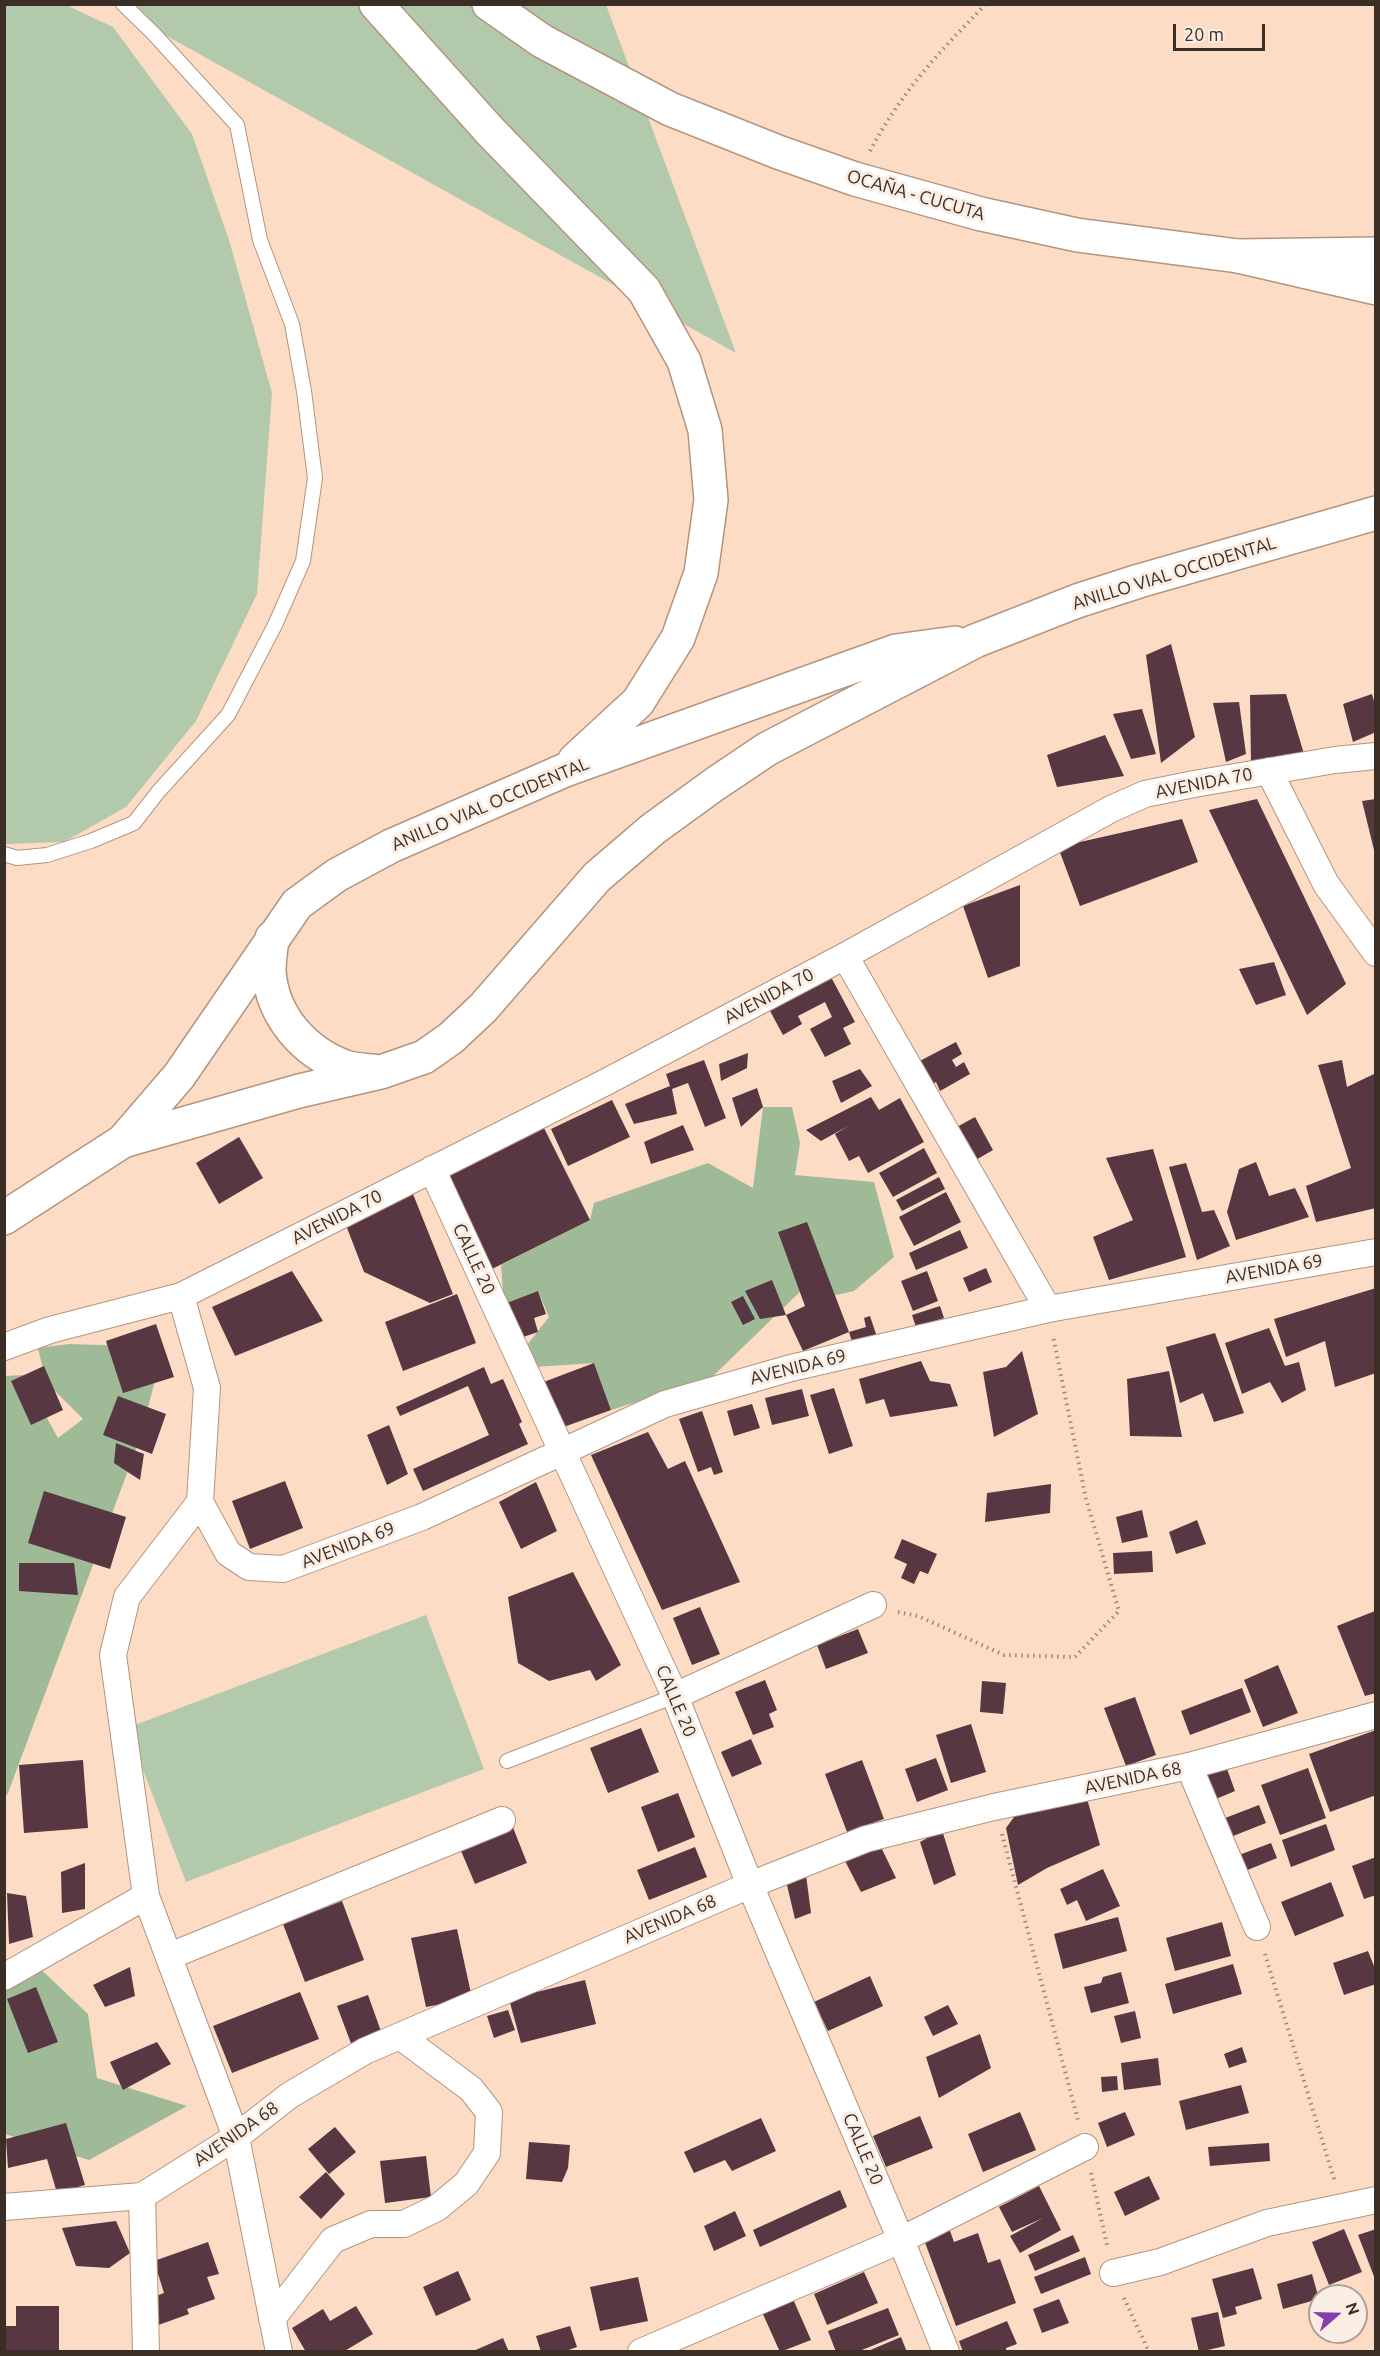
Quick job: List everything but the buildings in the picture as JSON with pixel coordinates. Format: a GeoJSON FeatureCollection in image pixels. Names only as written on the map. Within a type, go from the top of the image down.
{"type":"FeatureCollection","features":[{"type":"Feature","properties":{"kind":"main road"},"geometry":{"type":"LineString","coordinates":[[376,4],[490,131],[644,290],[684,361],[705,430],[711,500],[701,573],[678,638],[638,702],[565,770]]}},
{"type":"Feature","properties":{"kind":"main road","name":"OCAÑA - CUCUTA"},"geometry":{"type":"LineString","coordinates":[[489,4],[542,41],[670,110],[855,180],[981,214],[1077,235],[1238,256],[1376,288]]}},
{"type":"Feature","properties":{"kind":"main road"},"geometry":{"type":"LineString","coordinates":[[1238,256],[1376,254]]}},
{"type":"Feature","properties":{"kind":"main road","name":"ANILLO VIAL OCCIDENTAL"},"geometry":{"type":"LineString","coordinates":[[123,1141],[299,1090],[381,1072],[424,1057],[451,1038],[483,1008],[597,877],[653,829],[767,749],[975,641],[1139,580],[1376,513]]}},
{"type":"Feature","properties":{"kind":"main road","name":"ANILLO VIAL OCCIDENTAL"},"geometry":{"type":"LineString","coordinates":[[4,1218],[123,1141],[179,1076],[218,1021],[272,937],[297,904],[337,875],[391,846],[565,770],[896,651],[975,641]]}},
{"type":"Feature","properties":{"kind":"main road"},"geometry":{"type":"LineString","coordinates":[[272,937],[269,970],[276,1003],[293,1032],[317,1055],[348,1068],[381,1072]]}},
{"type":"Feature","properties":{"kind":"street","name":"AVENIDA 70"},"geometry":{"type":"LineString","coordinates":[[4,1347],[50,1330],[182,1296],[604,1083],[845,956],[1111,809],[1145,794],[1269,771],[1376,756]]}},
{"type":"Feature","properties":{"kind":"street"},"geometry":{"type":"LineString","coordinates":[[1269,771],[1326,884],[1376,953]]}},
{"type":"Feature","properties":{"kind":"street"},"geometry":{"type":"LineString","coordinates":[[845,956],[1048,1309]]}},
{"type":"Feature","properties":{"kind":"street","name":"CALLE 20"},"geometry":{"type":"LineString","coordinates":[[432,1169],[675,1696],[750,1885],[902,2240],[946,2352]]}},
{"type":"Feature","properties":{"kind":"street","name":"AVENIDA 69"},"geometry":{"type":"LineString","coordinates":[[200,1502],[228,1553],[249,1567],[283,1569],[422,1517],[665,1404],[791,1368],[1048,1309],[1376,1252]]}},
{"type":"Feature","properties":{"kind":"street"},"geometry":{"type":"LineString","coordinates":[[182,1296],[207,1388],[200,1502],[127,1597],[112,1654],[146,1896],[236,2137],[279,2352]]}},
{"type":"Feature","properties":{"kind":"street"},"geometry":{"type":"LineString","coordinates":[[675,1696],[873,1605]]}},
{"type":"Feature","properties":{"kind":"street","name":"AVENIDA 68"},"geometry":{"type":"LineString","coordinates":[[4,2207],[142,2196],[236,2137],[290,2095],[365,2051],[750,1885],[866,1839],[994,1807],[1189,1766],[1376,1715]]}},
{"type":"Feature","properties":{"kind":"street"},"geometry":{"type":"LineString","coordinates":[[1189,1766],[1257,1927]]}},
{"type":"Feature","properties":{"kind":"street"},"geometry":{"type":"LineString","coordinates":[[170,1956],[502,1820]]}},
{"type":"Feature","properties":{"kind":"street"},"geometry":{"type":"LineString","coordinates":[[4,1977],[146,1896]]}},
{"type":"Feature","properties":{"kind":"street"},"geometry":{"type":"LineString","coordinates":[[272,2319],[333,2241],[371,2224],[404,2224],[437,2208],[466,2184],[487,2153],[489,2112],[471,2089],[400,2036]]}},
{"type":"Feature","properties":{"kind":"street"},"geometry":{"type":"LineString","coordinates":[[641,2352],[902,2240],[1085,2147]]}},
{"type":"Feature","properties":{"kind":"street"},"geometry":{"type":"LineString","coordinates":[[142,2196],[146,2352]]}},
{"type":"Feature","properties":{"kind":"street"},"geometry":{"type":"LineString","coordinates":[[1113,2273],[1160,2262],[1267,2223],[1376,2200]]}},
{"type":"Feature","properties":{"kind":"lane"},"geometry":{"type":"LineString","coordinates":[[4,854],[17,858],[47,855],[91,841],[134,823],[158,792],[228,715],[275,625],[303,561],[315,478],[304,391],[292,324],[260,240],[237,124],[123,4]]}},
{"type":"Feature","properties":{"kind":"lane"},"geometry":{"type":"LineString","coordinates":[[507,1761],[675,1696]]}},
{"type":"Feature","properties":{"kind":"path"},"geometry":{"type":"LineString","coordinates":[[855,180],[889,116],[933,58],[986,4]]}},
{"type":"Feature","properties":{"kind":"path"},"geometry":{"type":"LineString","coordinates":[[873,1605],[918,1617],[1004,1656],[1075,1657],[1119,1611],[1086,1499],[1048,1309]]}},
{"type":"Feature","properties":{"kind":"path"},"geometry":{"type":"LineString","coordinates":[[994,1807],[1085,2147],[1113,2273],[1149,2352]]}},
{"type":"Feature","properties":{"kind":"path"},"geometry":{"type":"LineString","coordinates":[[1257,1927],[1343,2207]]}},
{"type":"Feature","properties":{"kind":"green space"},"geometry":{"type":"Polygon","coordinates":[[[4,5],[66,5],[113,27],[192,134],[229,240],[272,393],[257,594],[196,721],[126,807],[64,842],[5,844],[4,5]]]}},
{"type":"Feature","properties":{"kind":"green space"},"geometry":{"type":"Polygon","coordinates":[[[136,5],[606,5],[736,353],[156,30],[136,5]]]}},
{"type":"Feature","properties":{"kind":"green space"},"geometry":{"type":"Polygon","coordinates":[[[763,1107],[792,1107],[800,1143],[795,1175],[874,1182],[894,1257],[854,1291],[818,1299],[808,1284],[711,1378],[611,1410],[594,1363],[535,1367],[527,1345],[549,1317],[538,1291],[504,1304],[501,1265],[590,1220],[594,1203],[708,1163],[753,1188],[763,1107]]]}},
{"type":"Feature","properties":{"kind":"green space"},"geometry":{"type":"Polygon","coordinates":[[[69,1344],[164,1347],[139,1441],[5,1797],[5,1376],[23,1375],[58,1438],[83,1419],[46,1382],[38,1348],[69,1344]]]}},
{"type":"Feature","properties":{"kind":"green space"},"geometry":{"type":"Polygon","coordinates":[[[426,1615],[484,1769],[186,1882],[127,1728],[426,1615]]]}},
{"type":"Feature","properties":{"kind":"green space"},"geometry":{"type":"Polygon","coordinates":[[[29,1958],[88,2014],[97,2078],[187,2106],[89,2160],[5,2134],[5,1959],[29,1958]]]}}]}
